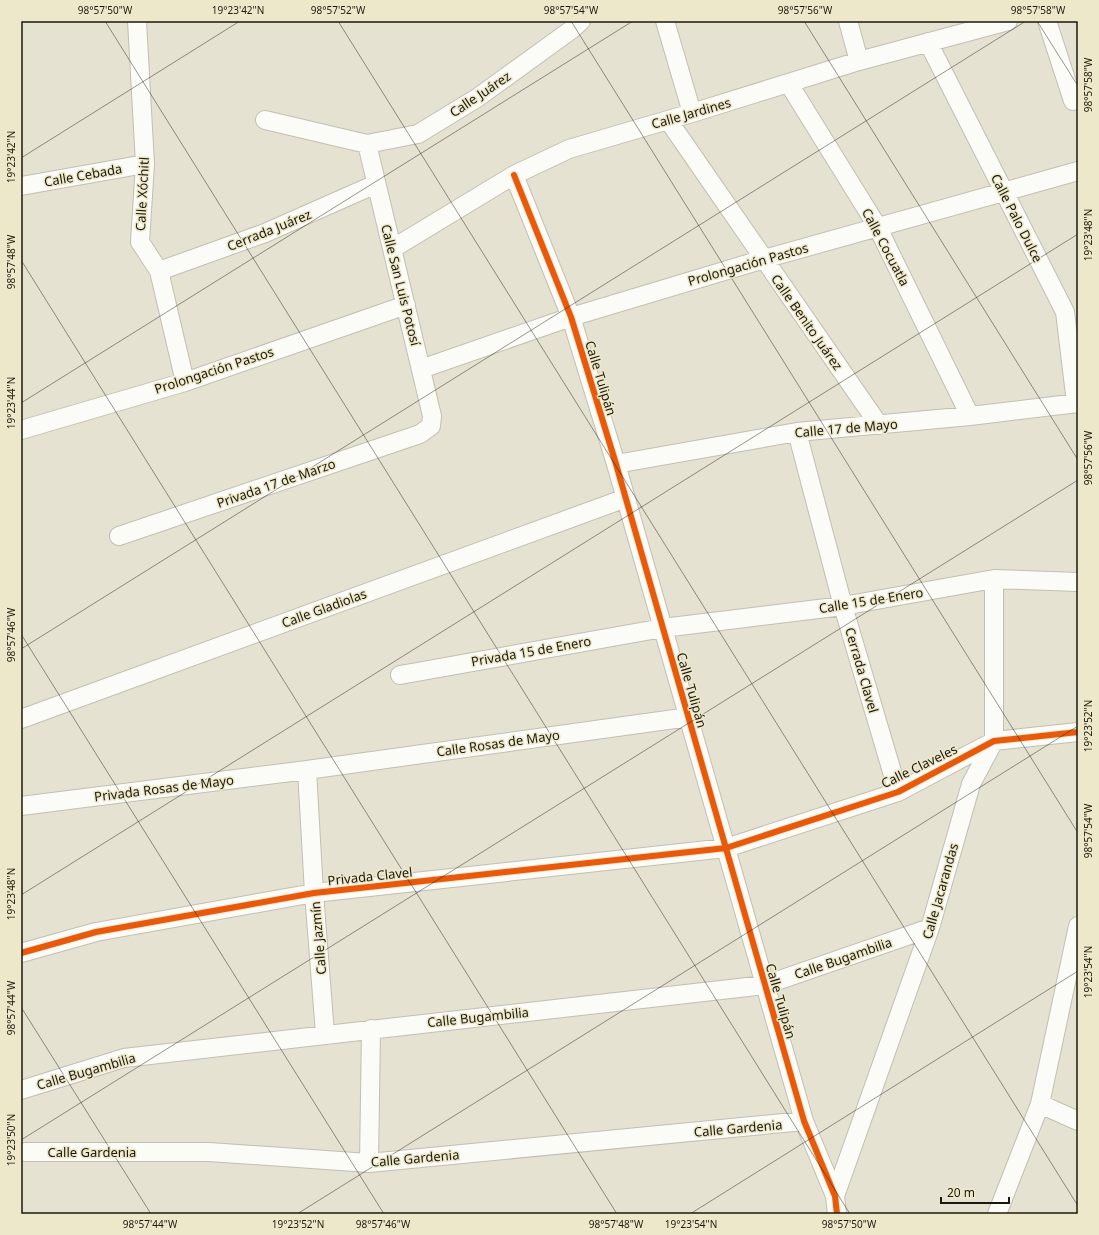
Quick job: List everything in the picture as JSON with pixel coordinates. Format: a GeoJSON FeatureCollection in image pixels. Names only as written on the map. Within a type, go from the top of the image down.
{"type":"FeatureCollection","features":[{"type":"Feature","properties":{"kind":"street","name":"Calle Xóchitl"},"geometry":{"type":"LineString","coordinates":[[137,21],[145,164],[140,242],[159,271],[185,382]]}},
{"type":"Feature","properties":{"kind":"street","name":"Calle Juárez"},"geometry":{"type":"LineString","coordinates":[[367,144],[418,134],[477,98],[582,21]]}},
{"type":"Feature","properties":{"kind":"street"},"geometry":{"type":"LineString","coordinates":[[665,21],[692,113]]}},
{"type":"Feature","properties":{"kind":"street"},"geometry":{"type":"LineString","coordinates":[[848,21],[859,61]]}},
{"type":"Feature","properties":{"kind":"street","name":"Calle Jardines"},"geometry":{"type":"LineString","coordinates":[[392,249],[514,175],[569,149],[789,84],[859,61],[1008,21]]}},
{"type":"Feature","properties":{"kind":"street"},"geometry":{"type":"LineString","coordinates":[[1047,21],[1073,101]]}},
{"type":"Feature","properties":{"kind":"street","name":"Calle Palo Dulce"},"geometry":{"type":"LineString","coordinates":[[928,42],[1065,312],[1077,403]]}},
{"type":"Feature","properties":{"kind":"street","name":"Calle Cocuatla"},"geometry":{"type":"LineString","coordinates":[[789,84],[877,226],[970,416]]}},
{"type":"Feature","properties":{"kind":"street"},"geometry":{"type":"LineString","coordinates":[[264,120],[367,144]]}},
{"type":"Feature","properties":{"kind":"street","name":"Calle Benito Juárez"},"geometry":{"type":"LineString","coordinates":[[668,120],[879,424]]}},
{"type":"Feature","properties":{"kind":"street","name":"Calle San Luis Potosí"},"geometry":{"type":"LineString","coordinates":[[367,144],[432,416],[431,426]]}},
{"type":"Feature","properties":{"kind":"street","name":"Calle Cebada"},"geometry":{"type":"LineString","coordinates":[[21,186],[145,164]]}},
{"type":"Feature","properties":{"kind":"street","name":"Prolongación Pastos"},"geometry":{"type":"LineString","coordinates":[[421,369],[570,317],[877,226],[1078,171]]}},
{"type":"Feature","properties":{"kind":"street","name":"Calle Tulipán"},"geometry":{"type":"LineString","coordinates":[[514,175],[570,317],[616,464],[804,1121],[835,1196],[837,1214]]}},
{"type":"Feature","properties":{"kind":"street","name":"Cerrada Juárez"},"geometry":{"type":"LineString","coordinates":[[159,271],[265,233],[376,184]]}},
{"type":"Feature","properties":{"kind":"street","name":"Prolongación Pastos"},"geometry":{"type":"LineString","coordinates":[[21,430],[185,382],[406,305]]}},
{"type":"Feature","properties":{"kind":"street","name":"Calle 17 de Mayo"},"geometry":{"type":"LineString","coordinates":[[616,464],[797,432],[970,416],[1077,403]]}},
{"type":"Feature","properties":{"kind":"street","name":"Privada 17 de Marzo"},"geometry":{"type":"LineString","coordinates":[[119,536],[420,434],[431,426]]}},
{"type":"Feature","properties":{"kind":"street","name":"Cerrada Clavel"},"geometry":{"type":"LineString","coordinates":[[797,432],[843,606],[898,792]]}},
{"type":"Feature","properties":{"kind":"street","name":"Calle Gladiolas"},"geometry":{"type":"LineString","coordinates":[[21,719],[626,498]]}},
{"type":"Feature","properties":{"kind":"street","name":"Calle 15 de Enero"},"geometry":{"type":"LineString","coordinates":[[663,628],[843,606],[994,580],[1078,582]]}},
{"type":"Feature","properties":{"kind":"street","name":"Calle Jacarandas"},"geometry":{"type":"LineString","coordinates":[[835,1196],[930,928],[971,784],[994,740],[994,580]]}},
{"type":"Feature","properties":{"kind":"street","name":"Privada 15 de Enero"},"geometry":{"type":"LineString","coordinates":[[400,675],[663,628]]}},
{"type":"Feature","properties":{"kind":"street","name":"Calle Rosas de Mayo"},"geometry":{"type":"LineString","coordinates":[[307,770],[689,717]]}},
{"type":"Feature","properties":{"kind":"street","name":"Calle Claveles"},"geometry":{"type":"LineString","coordinates":[[726,848],[898,792],[994,740],[1078,732]]}},
{"type":"Feature","properties":{"kind":"street","name":"Privada Rosas de Mayo"},"geometry":{"type":"LineString","coordinates":[[21,806],[307,770]]}},
{"type":"Feature","properties":{"kind":"street","name":"Calle Jazmín"},"geometry":{"type":"LineString","coordinates":[[307,770],[314,893],[325,1034]]}},
{"type":"Feature","properties":{"kind":"street","name":"Privada Clavel"},"geometry":{"type":"LineString","coordinates":[[21,953],[96,932],[314,893],[726,848]]}},
{"type":"Feature","properties":{"kind":"street"},"geometry":{"type":"LineString","coordinates":[[997,1214],[1040,1104],[1078,926]]}},
{"type":"Feature","properties":{"kind":"street","name":"Calle Bugambilia"},"geometry":{"type":"LineString","coordinates":[[21,1090],[124,1058],[765,985],[930,928]]}},
{"type":"Feature","properties":{"kind":"street"},"geometry":{"type":"LineString","coordinates":[[369,1163],[371,1029]]}},
{"type":"Feature","properties":{"kind":"street"},"geometry":{"type":"LineString","coordinates":[[1040,1104],[1078,1121]]}},
{"type":"Feature","properties":{"kind":"street","name":"Calle Gardenia"},"geometry":{"type":"LineString","coordinates":[[26,1152],[209,1152],[369,1163],[804,1121]]}},
{"type":"Feature","properties":{"kind":"cycle path"},"geometry":{"type":"LineString","coordinates":[[514,175],[571,317],[616,464],[804,1121],[835,1196],[837,1214]]}},
{"type":"Feature","properties":{"kind":"cycle path"},"geometry":{"type":"LineString","coordinates":[[21,953],[96,932],[314,893],[726,848],[898,792],[994,741],[1078,732]]}}]}
